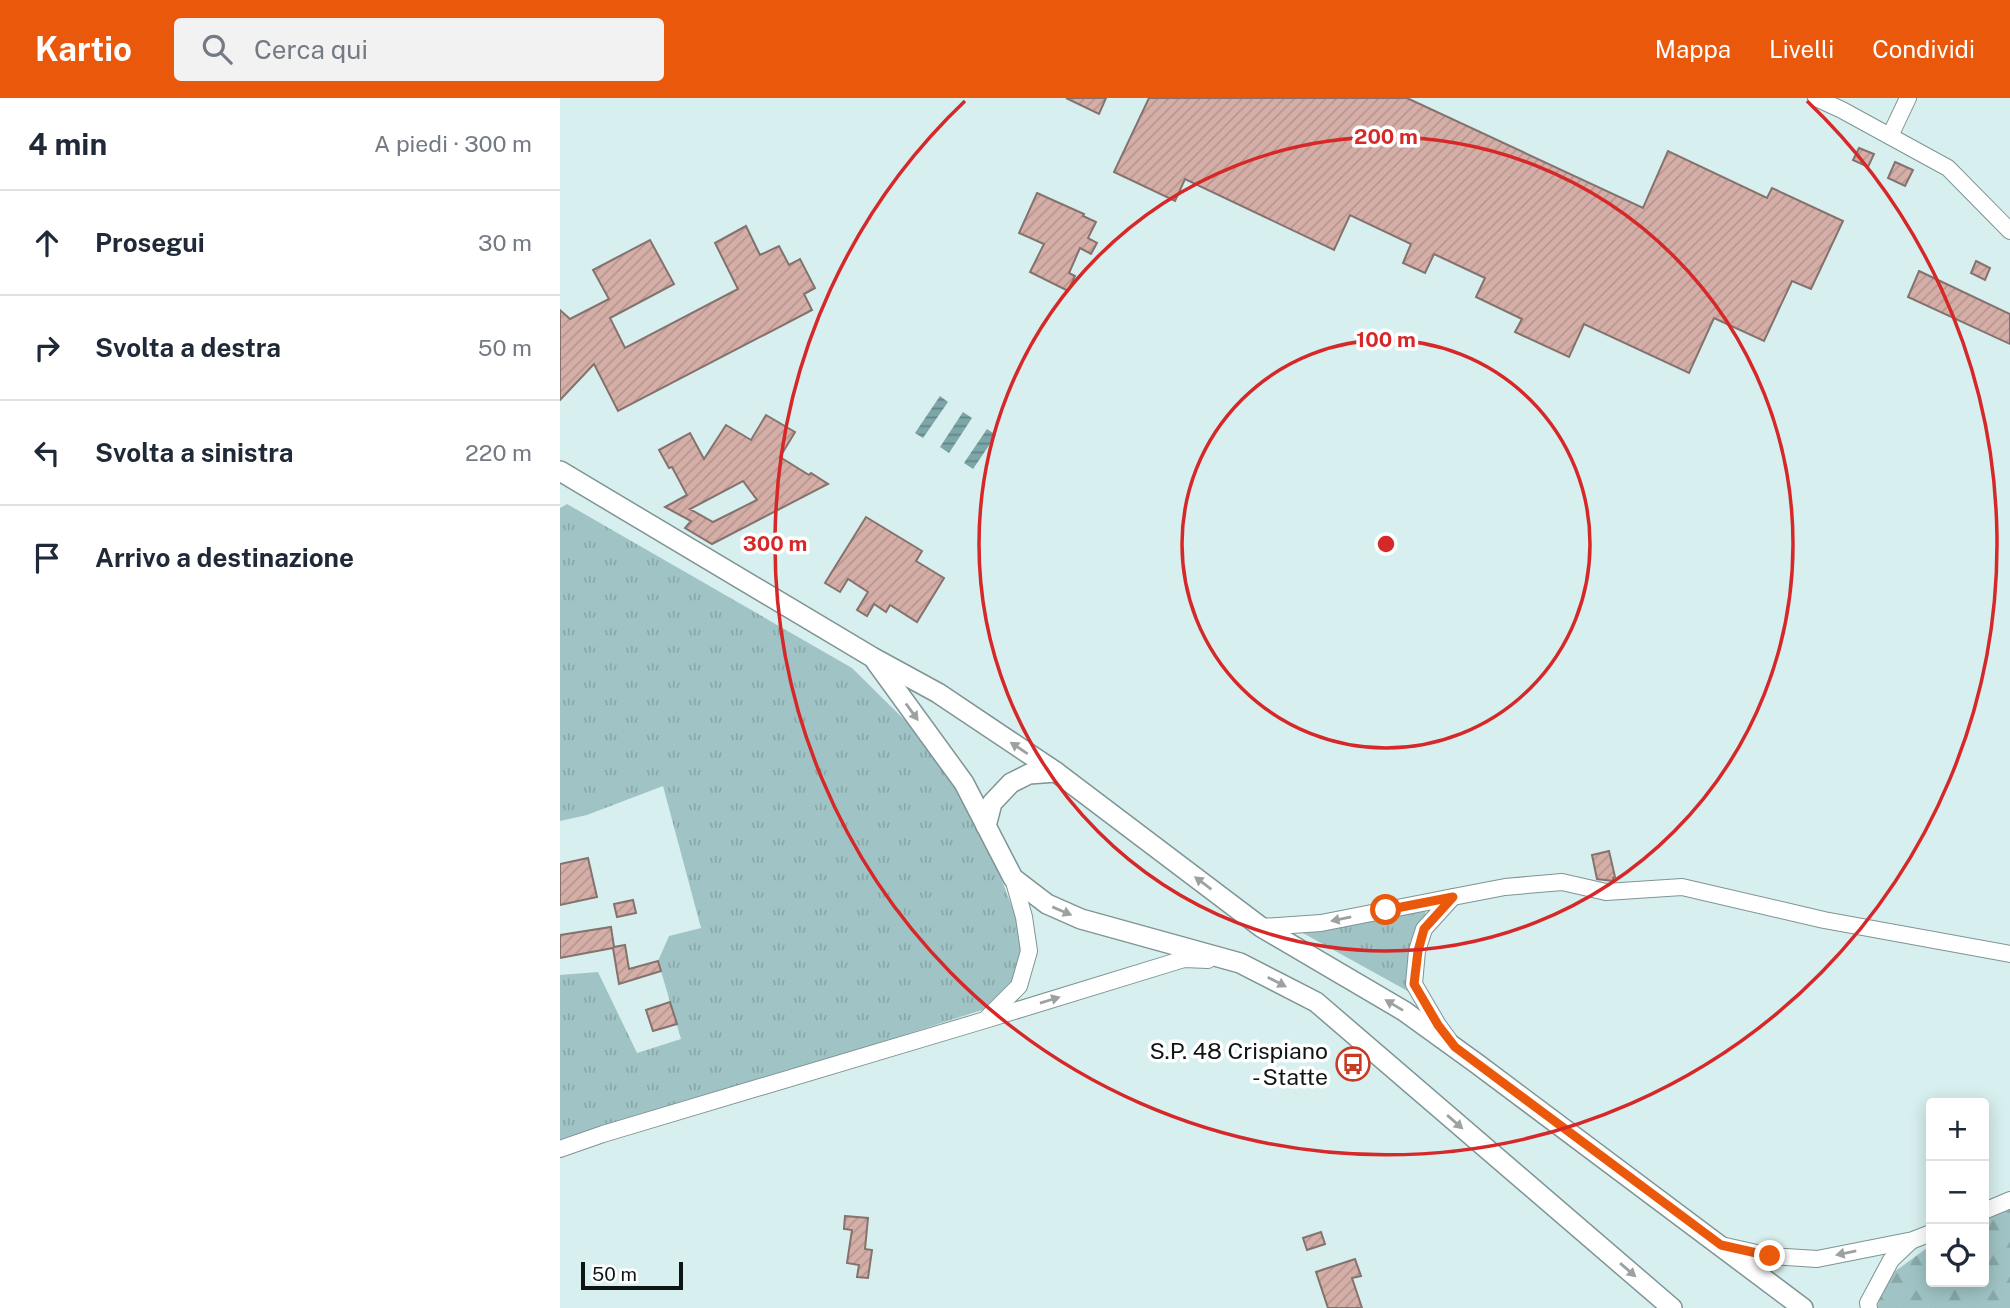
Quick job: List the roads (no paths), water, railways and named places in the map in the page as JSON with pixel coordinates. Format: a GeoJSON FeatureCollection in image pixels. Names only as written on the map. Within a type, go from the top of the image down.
{"type":"FeatureCollection","features":[{"type":"Feature","properties":{"kind":"main road"},"geometry":{"type":"LineString","coordinates":[[560,471],[872,657],[938,693],[1056,772],[1261,927],[1404,1011],[1455,1047],[1803,1308]]}},
{"type":"Feature","properties":{"kind":"main road"},"geometry":{"type":"LineString","coordinates":[[872,657],[964,783],[1013,878],[1047,904],[1081,919],[1240,963],[1316,1002],[1672,1308]]}},
{"type":"Feature","properties":{"kind":"main road"},"geometry":{"type":"LineString","coordinates":[[986,826],[992,803],[1011,783],[1029,774],[1056,772]]}},
{"type":"Feature","properties":{"kind":"street"},"geometry":{"type":"LineString","coordinates":[[1816,98],[1948,168],[2010,231]]}},
{"type":"Feature","properties":{"kind":"street"},"geometry":{"type":"LineString","coordinates":[[1891,136],[1908,98]]}},
{"type":"Feature","properties":{"kind":"street"},"geometry":{"type":"LineString","coordinates":[[985,1020],[1019,986],[1029,951],[1024,917],[1013,878]]}},
{"type":"Feature","properties":{"kind":"street"},"geometry":{"type":"LineString","coordinates":[[1261,927],[1321,923],[1505,887],[1562,882],[1606,892],[1682,887],[1824,920],[2010,954]]}},
{"type":"Feature","properties":{"kind":"street"},"geometry":{"type":"LineString","coordinates":[[1453,897],[1424,929],[1414,984],[1438,1025],[1455,1047]]}},
{"type":"Feature","properties":{"kind":"street"},"geometry":{"type":"LineString","coordinates":[[560,1149],[603,1133],[1184,958],[1240,963]]}},
{"type":"Feature","properties":{"kind":"street"},"geometry":{"type":"LineString","coordinates":[[1989,1209],[2010,1200]]}},
{"type":"Feature","properties":{"kind":"street"},"geometry":{"type":"LineString","coordinates":[[1721,1245],[1770,1256],[1817,1259],[1913,1240],[1926,1235]]}},
{"type":"Feature","properties":{"kind":"street"},"geometry":{"type":"LineString","coordinates":[[1869,1308],[1868,1303],[1891,1260],[1913,1240]]}},
{"type":"Feature","properties":{"kind":"place","name":"S.P. 48 Crispiano - Statte"},"geometry":{"type":"Point","coordinates":[1353,1064]}}]}
